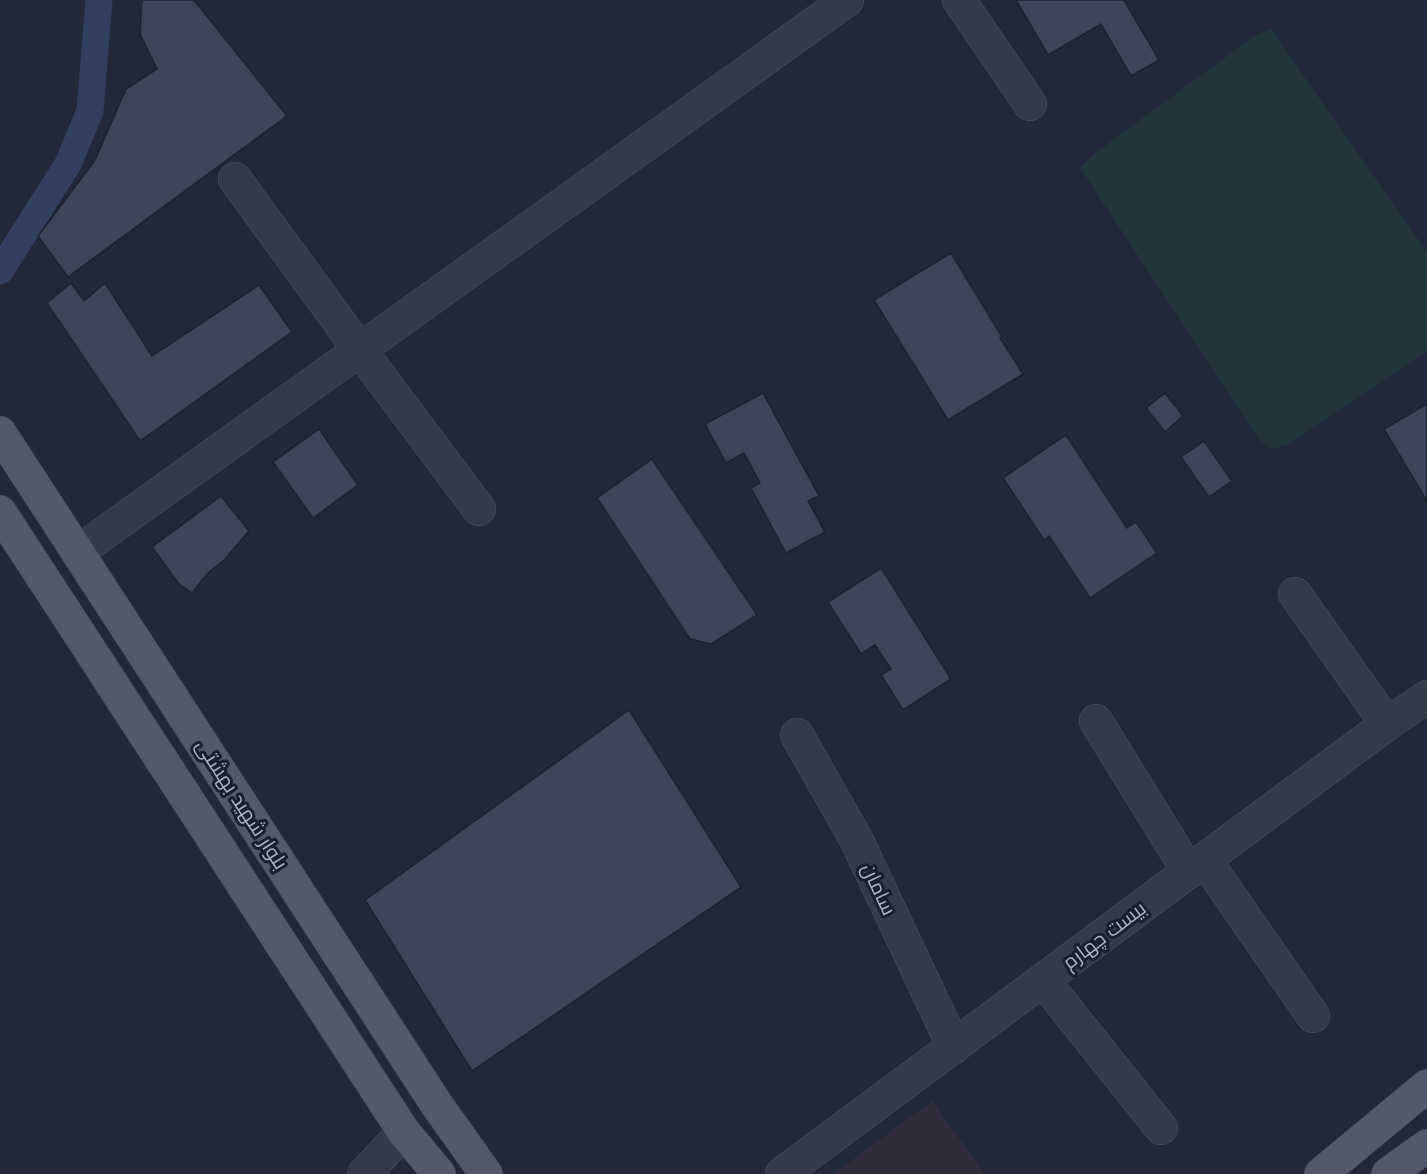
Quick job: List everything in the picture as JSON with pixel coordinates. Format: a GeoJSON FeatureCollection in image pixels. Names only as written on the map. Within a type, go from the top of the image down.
{"type":"FeatureCollection","features":[{"type":"Feature","properties":{"kind":"main road","name":"بلوار شهید بهشتی"},"geometry":{"type":"LineString","coordinates":[[0,433],[437,1105],[486,1174]]}},
{"type":"Feature","properties":{"kind":"main road"},"geometry":{"type":"LineString","coordinates":[[0,512],[404,1132],[438,1173]]}},
{"type":"Feature","properties":{"kind":"main road"},"geometry":{"type":"LineString","coordinates":[[1321,1174],[1427,1086]]}},
{"type":"Feature","properties":{"kind":"main road"},"geometry":{"type":"LineString","coordinates":[[404,1132],[437,1105]]}},
{"type":"Feature","properties":{"kind":"main road"},"geometry":{"type":"LineString","coordinates":[[1388,1174],[1427,1146]]}},
{"type":"Feature","properties":{"kind":"street"},"geometry":{"type":"LineString","coordinates":[[78,552],[847,0]]}},
{"type":"Feature","properties":{"kind":"street"},"geometry":{"type":"LineString","coordinates":[[959,0],[1030,104]]}},
{"type":"Feature","properties":{"kind":"street"},"geometry":{"type":"LineString","coordinates":[[235,179],[479,509]]}},
{"type":"Feature","properties":{"kind":"street"},"geometry":{"type":"LineString","coordinates":[[1295,594],[1387,724]]}},
{"type":"Feature","properties":{"kind":"street","name":"بیست چهارم"},"geometry":{"type":"LineString","coordinates":[[783,1174],[1427,696]]}},
{"type":"Feature","properties":{"kind":"street"},"geometry":{"type":"LineString","coordinates":[[1096,721],[1197,866],[1313,1016]]}},
{"type":"Feature","properties":{"kind":"street","name":"سامان"},"geometry":{"type":"LineString","coordinates":[[797,735],[855,839],[954,1047]]}},
{"type":"Feature","properties":{"kind":"street"},"geometry":{"type":"LineString","coordinates":[[1043,980],[1161,1128]]}},
{"type":"Feature","properties":{"kind":"street"},"geometry":{"type":"LineString","coordinates":[[364,1174],[404,1132]]}},
{"type":"Feature","properties":{"kind":"shaded area"},"geometry":{"type":"Polygon","coordinates":[[[932,1101],[985,1174],[833,1174],[932,1101]]]}},
{"type":"Feature","properties":{"kind":"green space"},"geometry":{"type":"Polygon","coordinates":[[[1271,29],[1427,252],[1427,351],[1286,446],[1269,449],[1259,439],[1080,168],[1094,154],[1254,36],[1271,29]]]}},
{"type":"Feature","properties":{"kind":"building"},"geometry":{"type":"Polygon","coordinates":[[[142,0],[194,0],[287,116],[68,277],[38,236],[95,160],[126,89],[157,69],[140,34],[142,0]]]}},
{"type":"Feature","properties":{"kind":"building"},"geometry":{"type":"Polygon","coordinates":[[[1016,0],[1124,0],[1159,60],[1131,76],[1101,24],[1048,55],[1016,0]]]}},
{"type":"Feature","properties":{"kind":"building"},"geometry":{"type":"Polygon","coordinates":[[[951,253],[1023,374],[948,420],[874,300],[951,253]]]}},
{"type":"Feature","properties":{"kind":"building"},"geometry":{"type":"Polygon","coordinates":[[[71,283],[84,301],[105,283],[152,356],[259,285],[292,332],[140,441],[47,303],[71,283]]]}},
{"type":"Feature","properties":{"kind":"building"},"geometry":{"type":"Polygon","coordinates":[[[763,393],[819,496],[808,501],[825,532],[786,553],[751,488],[760,483],[744,453],[726,463],[705,424],[763,393]]]}},
{"type":"Feature","properties":{"kind":"building"},"geometry":{"type":"Polygon","coordinates":[[[1165,393],[1183,416],[1165,432],[1146,408],[1165,393]]]}},
{"type":"Feature","properties":{"kind":"building"},"geometry":{"type":"Polygon","coordinates":[[[1427,404],[1427,501],[1384,429],[1427,404]]]}},
{"type":"Feature","properties":{"kind":"building"},"geometry":{"type":"Polygon","coordinates":[[[319,429],[358,485],[313,518],[273,462],[319,429]]]}},
{"type":"Feature","properties":{"kind":"building"},"geometry":{"type":"Polygon","coordinates":[[[1066,435],[1127,528],[1136,522],[1157,553],[1090,598],[1049,536],[1044,540],[1003,478],[1066,435]]]}},
{"type":"Feature","properties":{"kind":"building"},"geometry":{"type":"Polygon","coordinates":[[[1204,441],[1232,481],[1209,497],[1181,457],[1204,441]]]}},
{"type":"Feature","properties":{"kind":"building"},"geometry":{"type":"Polygon","coordinates":[[[652,459],[757,615],[711,644],[690,639],[597,498],[652,459]]]}},
{"type":"Feature","properties":{"kind":"building"},"geometry":{"type":"Polygon","coordinates":[[[221,496],[249,531],[224,560],[207,574],[192,593],[179,584],[152,547],[221,496]]]}},
{"type":"Feature","properties":{"kind":"building"},"geometry":{"type":"Polygon","coordinates":[[[881,568],[951,679],[903,710],[881,675],[891,669],[875,645],[861,654],[828,602],[881,568]]]}},
{"type":"Feature","properties":{"kind":"building"},"geometry":{"type":"Polygon","coordinates":[[[629,710],[741,887],[472,1071],[365,900],[629,710]]]}},
{"type":"Feature","properties":{"kind":"waterway"},"geometry":{"type":"LineString","coordinates":[[0,271],[68,164],[90,111],[99,0]]}}]}
